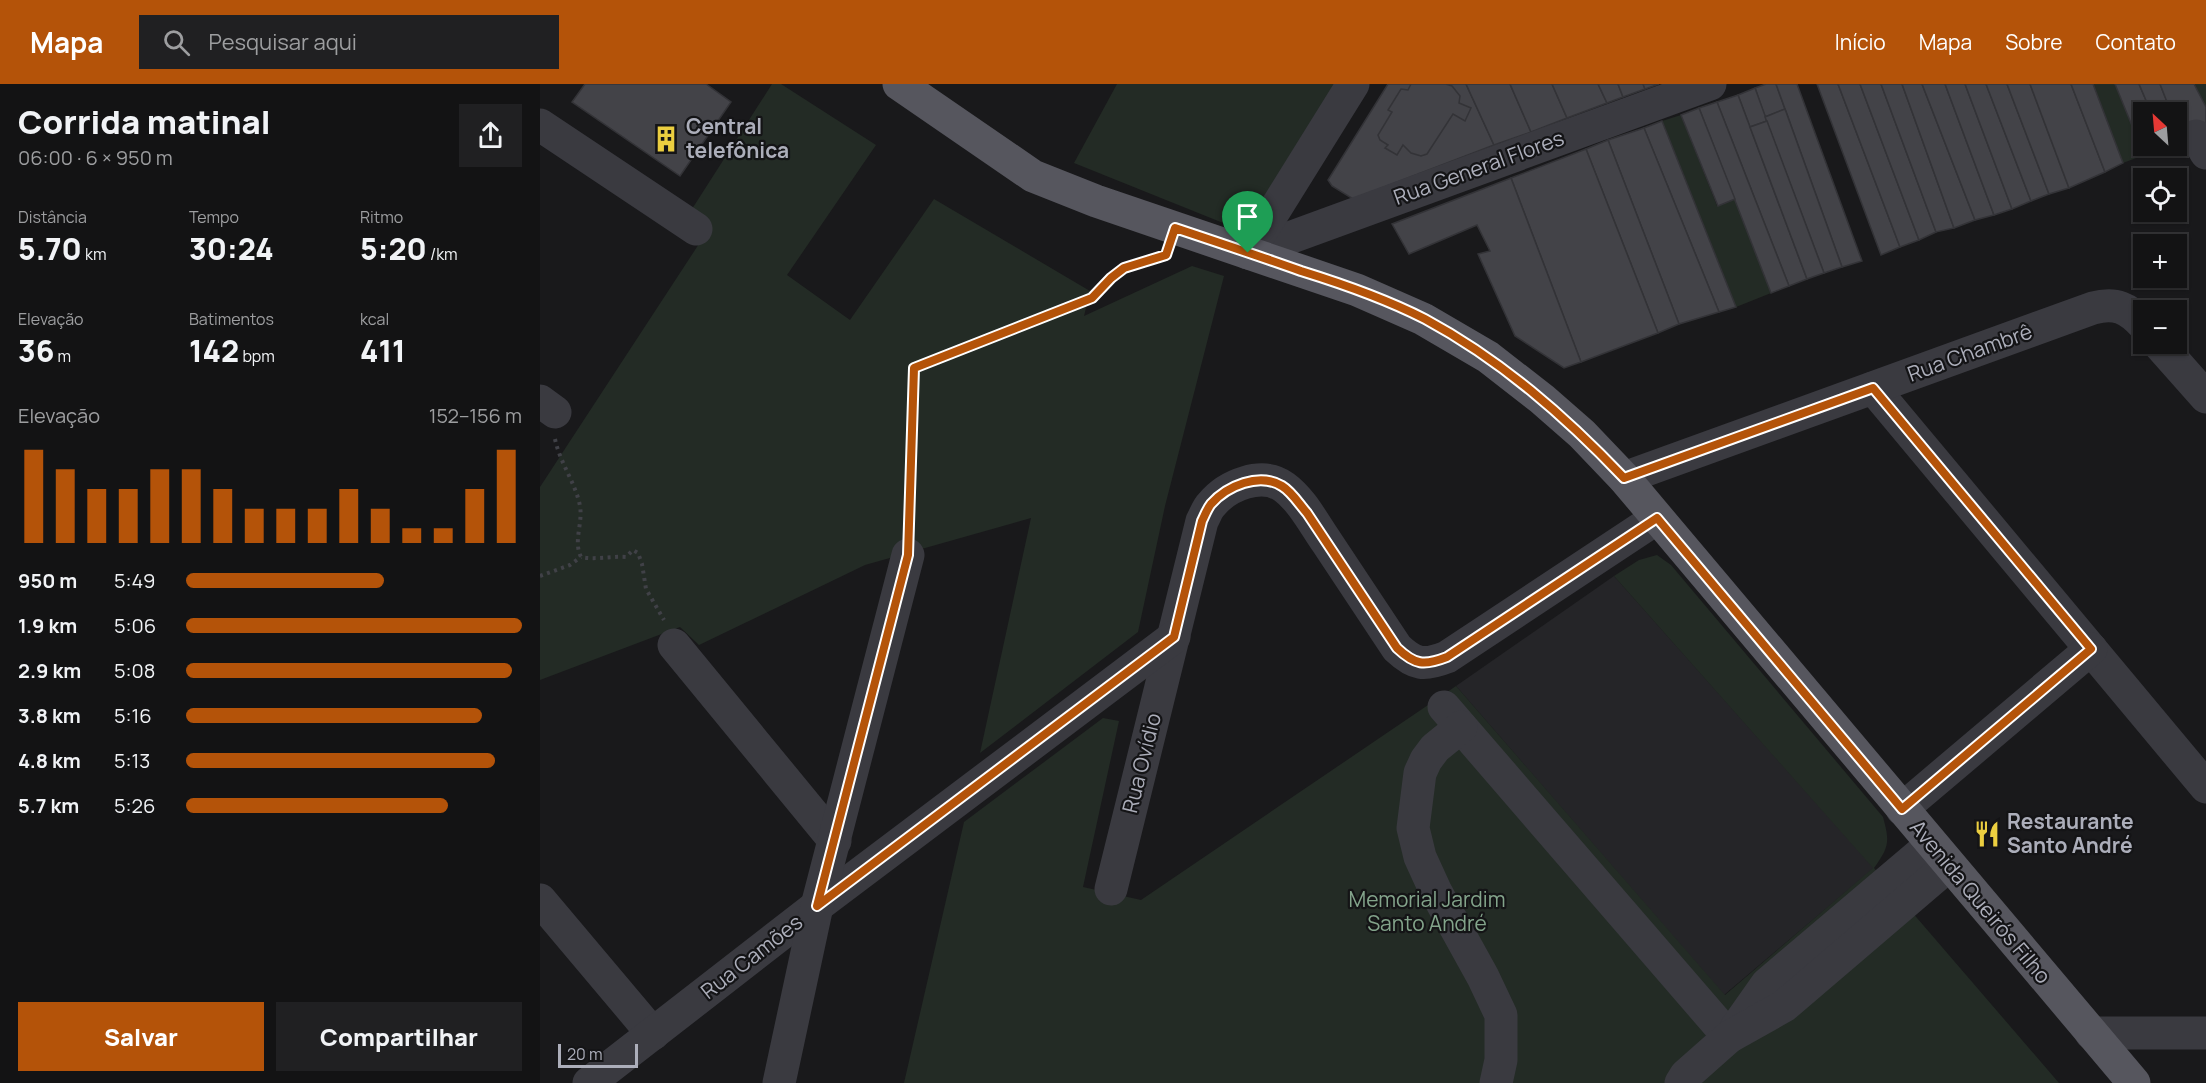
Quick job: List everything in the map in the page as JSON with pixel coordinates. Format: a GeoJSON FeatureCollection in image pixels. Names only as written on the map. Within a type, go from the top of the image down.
{"type":"FeatureCollection","features":[{"type":"Feature","properties":{"kind":"main road","name":"Avenida Queirós Filho"},"geometry":{"type":"LineString","coordinates":[[899,84],[1033,176],[1096,201],[1357,290],[1423,319],[1488,357],[1542,399],[1582,434],[1624,478],[2132,1081]]}},
{"type":"Feature","properties":{"kind":"street"},"geometry":{"type":"LineString","coordinates":[[1248,253],[1353,84]]}},
{"type":"Feature","properties":{"kind":"street","name":"Rua General Flores"},"geometry":{"type":"LineString","coordinates":[[1248,253],[1710,84]]}},
{"type":"Feature","properties":{"kind":"street"},"geometry":{"type":"LineString","coordinates":[[540,125],[696,229]]}},
{"type":"Feature","properties":{"kind":"street","name":"Rua Chambrê"},"geometry":{"type":"LineString","coordinates":[[1624,478],[2093,308],[2118,305],[2133,314]]}},
{"type":"Feature","properties":{"kind":"street"},"geometry":{"type":"LineString","coordinates":[[2168,354],[2206,397]]}},
{"type":"Feature","properties":{"kind":"street"},"geometry":{"type":"LineString","coordinates":[[1873,388],[2206,787]]}},
{"type":"Feature","properties":{"kind":"street","name":"Rua Ovídio"},"geometry":{"type":"LineString","coordinates":[[1111,889],[1202,521],[1209,506],[1221,495],[1241,484],[1257,479],[1270,480],[1290,492],[1397,648],[1418,663],[1431,663],[1447,657],[1657,518]]}},
{"type":"Feature","properties":{"kind":"street"},"geometry":{"type":"LineString","coordinates":[[778,1083],[817,906],[908,555]]}},
{"type":"Feature","properties":{"kind":"street","name":"Rua Camões"},"geometry":{"type":"LineString","coordinates":[[589,1083],[817,906],[1174,637]]}},
{"type":"Feature","properties":{"kind":"street"},"geometry":{"type":"LineString","coordinates":[[674,645],[835,841]]}},
{"type":"Feature","properties":{"kind":"street"},"geometry":{"type":"LineString","coordinates":[[1902,809],[2091,649]]}},
{"type":"Feature","properties":{"kind":"street"},"geometry":{"type":"LineString","coordinates":[[1496,1083],[1502,1060],[1501,1015],[1483,977],[1436,892],[1420,856],[1413,828],[1420,773],[1453,717],[1729,1037]]}},
{"type":"Feature","properties":{"kind":"street"},"geometry":{"type":"LineString","coordinates":[[1681,1083],[1686,1075],[1729,1037],[1784,1006],[1940,854]]}},
{"type":"Feature","properties":{"kind":"street"},"geometry":{"type":"LineString","coordinates":[[540,900],[653,1034]]}},
{"type":"Feature","properties":{"kind":"street"},"geometry":{"type":"LineString","coordinates":[[2091,1033],[2206,1034]]}},
{"type":"Feature","properties":{"kind":"street"},"geometry":{"type":"LineString","coordinates":[[2132,1081],[2140,1056],[2148,1044],[2160,1034]]}},
{"type":"Feature","properties":{"kind":"path"},"geometry":{"type":"LineString","coordinates":[[908,555],[914,368],[1092,298],[1124,268],[1166,255],[1175,228]]}},
{"type":"Feature","properties":{"kind":"path"},"geometry":{"type":"LineString","coordinates":[[547,406],[557,451],[580,504],[582,521],[576,548],[581,557]]}},
{"type":"Feature","properties":{"kind":"path"},"geometry":{"type":"LineString","coordinates":[[540,576],[570,565],[581,557],[595,559],[608,556],[626,557],[633,550],[638,553],[642,564],[646,590],[674,637],[674,645]]}},
{"type":"Feature","properties":{"kind":"shaded area"},"geometry":{"type":"Polygon","coordinates":[[[1614,576],[1874,868],[1724,995],[1456,686],[1614,576]]]}},
{"type":"Feature","properties":{"kind":"green space"},"geometry":{"type":"Polygon","coordinates":[[[772,84],[781,84],[876,145],[787,275],[850,320],[934,199],[1090,291],[1084,316],[1192,266],[1224,276],[1165,506],[1138,632],[980,753],[1031,518],[865,565],[699,645],[680,627],[540,680],[540,487],[712,224],[692,209],[772,84]]]}},
{"type":"Feature","properties":{"kind":"green space"},"geometry":{"type":"Polygon","coordinates":[[[1117,84],[1353,84],[1258,237],[1074,163],[1117,84]]]}},
{"type":"Feature","properties":{"kind":"green space"},"geometry":{"type":"Polygon","coordinates":[[[2093,84],[2115,84],[2133,128],[2133,156],[2141,156],[2123,163],[2093,84]]]}},
{"type":"Feature","properties":{"kind":"green space"},"geometry":{"type":"Polygon","coordinates":[[[2194,84],[2206,84],[2206,107],[2194,84]]]}},
{"type":"Feature","properties":{"kind":"green space"},"geometry":{"type":"Polygon","coordinates":[[[1681,115],[1717,206],[1735,199],[1771,293],[1736,307],[1662,121],[1681,115]]]}},
{"type":"Feature","properties":{"kind":"green space","name":"Memorial Jardim Santo André"},"geometry":{"type":"Polygon","coordinates":[[[1657,555],[1671,565],[1883,817],[1887,844],[1874,868],[2059,1083],[904,1083],[964,822],[1103,718],[1119,721],[1083,887],[1141,900],[1456,686],[1725,995],[1873,868],[1614,576],[1639,560],[1657,555]]]}},
{"type":"Feature","properties":{"kind":"building","name":"Central telefônica"},"geometry":{"type":"Polygon","coordinates":[[[585,84],[706,84],[731,102],[680,176],[572,102],[585,84]]]}},
{"type":"Feature","properties":{"kind":"building"},"geometry":{"type":"Polygon","coordinates":[[[1388,84],[1466,84],[1494,145],[1353,199],[1332,186],[1328,180],[1388,84]]]}},
{"type":"Feature","properties":{"kind":"building"},"geometry":{"type":"Polygon","coordinates":[[[1411,84],[1452,86],[1460,96],[1459,103],[1471,108],[1465,121],[1453,114],[1427,154],[1421,156],[1411,153],[1403,145],[1397,155],[1385,148],[1388,145],[1380,140],[1378,135],[1392,112],[1388,110],[1401,89],[1408,90],[1411,84]]]}},
{"type":"Feature","properties":{"kind":"building"},"geometry":{"type":"Polygon","coordinates":[[[1466,84],[1510,84],[1531,132],[1494,145],[1466,84]]]}},
{"type":"Feature","properties":{"kind":"building"},"geometry":{"type":"Polygon","coordinates":[[[1510,84],[1552,84],[1567,118],[1531,132],[1510,84]]]}},
{"type":"Feature","properties":{"kind":"building"},"geometry":{"type":"Polygon","coordinates":[[[1552,84],[1598,84],[1607,103],[1567,118],[1552,84]]]}},
{"type":"Feature","properties":{"kind":"building"},"geometry":{"type":"Polygon","coordinates":[[[1598,84],[1618,84],[1623,97],[1607,103],[1598,84]]]}},
{"type":"Feature","properties":{"kind":"building"},"geometry":{"type":"Polygon","coordinates":[[[1618,84],[1643,84],[1645,89],[1623,97],[1618,84]]]}},
{"type":"Feature","properties":{"kind":"building"},"geometry":{"type":"Polygon","coordinates":[[[1643,84],[1659,84],[1645,89],[1643,84]]]}},
{"type":"Feature","properties":{"kind":"building"},"geometry":{"type":"Polygon","coordinates":[[[1766,84],[1776,84],[1785,109],[1765,117],[1755,88],[1766,84]]]}},
{"type":"Feature","properties":{"kind":"building"},"geometry":{"type":"Polygon","coordinates":[[[1776,84],[1797,84],[1862,261],[1842,267],[1776,84]]]}},
{"type":"Feature","properties":{"kind":"building"},"geometry":{"type":"Polygon","coordinates":[[[1817,84],[1838,84],[1900,247],[1881,255],[1817,84]]]}},
{"type":"Feature","properties":{"kind":"building"},"geometry":{"type":"Polygon","coordinates":[[[1838,84],[1860,84],[1919,240],[1900,247],[1838,84]]]}},
{"type":"Feature","properties":{"kind":"building"},"geometry":{"type":"Polygon","coordinates":[[[1860,84],[1881,84],[1936,232],[1919,240],[1860,84]]]}},
{"type":"Feature","properties":{"kind":"building"},"geometry":{"type":"Polygon","coordinates":[[[1881,84],[1902,84],[1954,228],[1936,232],[1881,84]]]}},
{"type":"Feature","properties":{"kind":"building"},"geometry":{"type":"Polygon","coordinates":[[[1902,84],[1922,84],[1975,220],[1954,228],[1902,84]]]}},
{"type":"Feature","properties":{"kind":"building"},"geometry":{"type":"Polygon","coordinates":[[[1922,84],[1945,84],[1994,215],[1975,220],[1922,84]]]}},
{"type":"Feature","properties":{"kind":"building"},"geometry":{"type":"Polygon","coordinates":[[[1945,84],[1965,84],[2012,209],[1994,215],[1945,84]]]}},
{"type":"Feature","properties":{"kind":"building"},"geometry":{"type":"Polygon","coordinates":[[[1965,84],[1986,84],[2031,201],[2012,209],[1965,84]]]}},
{"type":"Feature","properties":{"kind":"building"},"geometry":{"type":"Polygon","coordinates":[[[1986,84],[2007,84],[2049,194],[2031,201],[1986,84]]]}},
{"type":"Feature","properties":{"kind":"building"},"geometry":{"type":"Polygon","coordinates":[[[2007,84],[2030,84],[2069,188],[2049,194],[2007,84]]]}},
{"type":"Feature","properties":{"kind":"building"},"geometry":{"type":"Polygon","coordinates":[[[2030,84],[2071,84],[2105,172],[2069,188],[2030,84]]]}},
{"type":"Feature","properties":{"kind":"building"},"geometry":{"type":"Polygon","coordinates":[[[2071,84],[2093,84],[2123,163],[2105,172],[2071,84]]]}},
{"type":"Feature","properties":{"kind":"building"},"geometry":{"type":"Polygon","coordinates":[[[2115,84],[2139,84],[2147,102],[2133,102],[2133,128],[2115,84]]]}},
{"type":"Feature","properties":{"kind":"building"},"geometry":{"type":"Polygon","coordinates":[[[2139,84],[2160,84],[2167,102],[2147,102],[2139,84]]]}},
{"type":"Feature","properties":{"kind":"building"},"geometry":{"type":"Polygon","coordinates":[[[2160,84],[2194,84],[2206,107],[2206,129],[2187,138],[2187,102],[2167,102],[2160,84]]]}},
{"type":"Feature","properties":{"kind":"building"},"geometry":{"type":"Polygon","coordinates":[[[1755,88],[1767,121],[1750,127],[1738,95],[1755,88]]]}},
{"type":"Feature","properties":{"kind":"building"},"geometry":{"type":"Polygon","coordinates":[[[1738,95],[1807,279],[1789,286],[1717,102],[1738,95]]]}},
{"type":"Feature","properties":{"kind":"building"},"geometry":{"type":"Polygon","coordinates":[[[1717,102],[1789,286],[1771,293],[1699,108],[1717,102]]]}},
{"type":"Feature","properties":{"kind":"building"},"geometry":{"type":"Polygon","coordinates":[[[1699,108],[1735,199],[1718,206],[1681,115],[1699,108]]]}},
{"type":"Feature","properties":{"kind":"building"},"geometry":{"type":"Polygon","coordinates":[[[1785,109],[1842,267],[1824,273],[1765,117],[1785,109]]]}},
{"type":"Feature","properties":{"kind":"building"},"geometry":{"type":"Polygon","coordinates":[[[1662,121],[1736,307],[1719,312],[1644,128],[1662,121]]]}},
{"type":"Feature","properties":{"kind":"building"},"geometry":{"type":"Polygon","coordinates":[[[1767,121],[1824,273],[1807,279],[1750,127],[1767,121]]]}},
{"type":"Feature","properties":{"kind":"building"},"geometry":{"type":"Polygon","coordinates":[[[1644,128],[1719,312],[1679,324],[1608,140],[1644,128]]]}},
{"type":"Feature","properties":{"kind":"building"},"geometry":{"type":"Polygon","coordinates":[[[1608,140],[1679,324],[1658,333],[1586,149],[1608,140]]]}},
{"type":"Feature","properties":{"kind":"building"},"geometry":{"type":"Polygon","coordinates":[[[1586,149],[1658,333],[1581,362],[1511,178],[1586,149]]]}},
{"type":"Feature","properties":{"kind":"building"},"geometry":{"type":"Polygon","coordinates":[[[1511,178],[1581,362],[1564,368],[1515,336],[1478,254],[1490,251],[1477,225],[1409,254],[1392,224],[1511,178]]]}},
{"type":"Feature","properties":{"kind":"place","name":"Central telefônica"},"geometry":{"type":"Point","coordinates":[666,139]}},
{"type":"Feature","properties":{"kind":"place","name":"Restaurante Santo André"},"geometry":{"type":"Point","coordinates":[1987,834]}},
{"type":"Feature","properties":{"kind":"route"},"geometry":{"type":"LineString","coordinates":[[1175,228],[1248,253],[1357,290],[1423,319],[1488,357],[1582,434],[1624,478],[1873,388],[2091,649],[1902,809],[1657,518],[1447,657],[1431,663],[1418,663],[1397,648],[1307,513],[1290,492],[1270,480],[1257,479],[1241,484],[1221,495],[1209,506],[1202,521],[1174,637],[817,906],[908,555],[914,368],[1092,298],[1124,268],[1166,255],[1175,228]]}}]}
